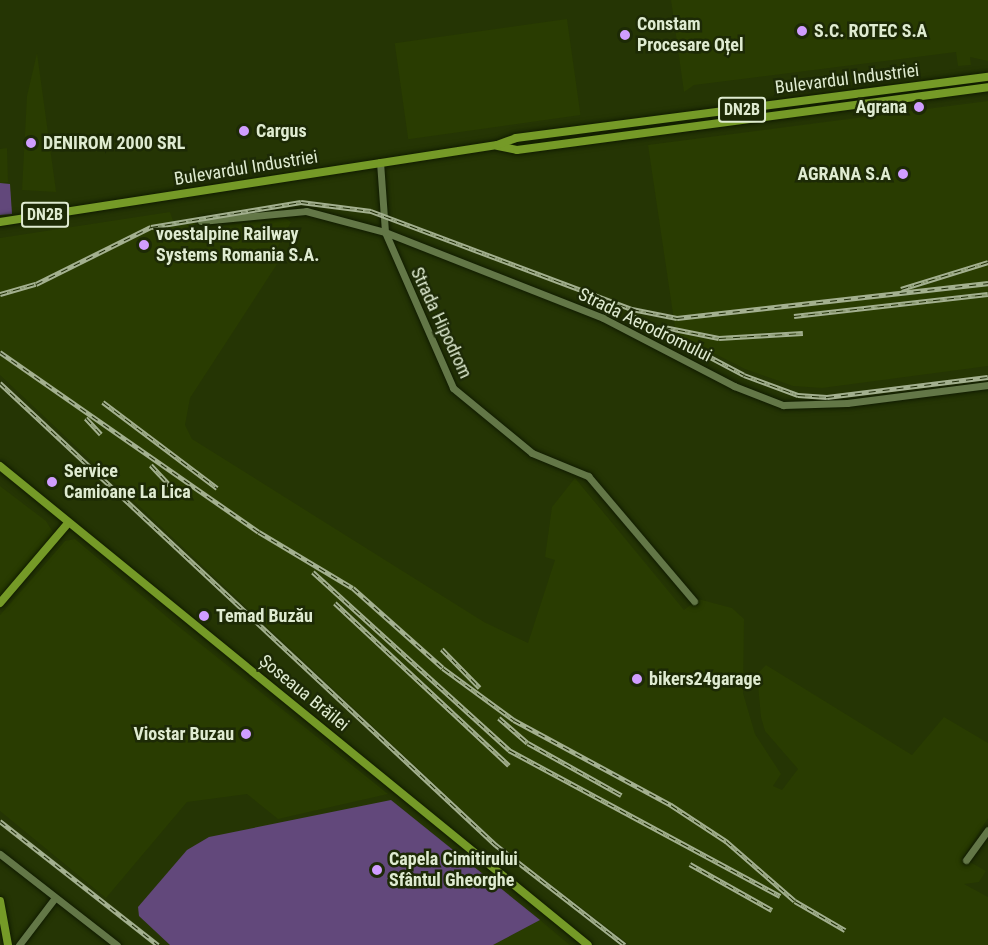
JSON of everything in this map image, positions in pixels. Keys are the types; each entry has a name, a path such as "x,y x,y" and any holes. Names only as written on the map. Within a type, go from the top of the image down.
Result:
{"main road":[{"name":"Bulevardul Industriei","path":"0,222 380,162 497,146 516,138 988,77"},
{"name":"Bulevardul Industriei","path":"497,146 517,150 988,87"},
{"name":"Șoseaua Brăilei","path":"0,466 588,945"},
{"path":"0,603 68,523"},
{"path":"0,901 8,945"}],"street":[{"name":"Strada Hipodrom","path":"380,162 385,232 444,374 465,402 532,453 588,476 694,601"},
{"name":"Strada Aerodromului","path":"201,221 297,212 385,232 603,318 734,386 783,405 847,403 988,385"},
{"path":"966,860 988,830"},
{"path":"0,854 54,899 77,911 117,945"},
{"path":"19,945 54,899"}],"shaded area":[{"path":"671,0 988,0 988,61 970,57 971,65 958,66 956,52 694,85 684,92"},
{"path":"567,19 580,115 408,139 395,43"},
{"path":"37,53 56,192 22,190 27,96"},
{"path":"988,101 988,366 822,388 793,386 745,369 676,334 648,145"},
{"path":"7,148 8,182 0,183 0,149"},
{"path":"0,183 10,184 12,214 0,215"},
{"path":"170,212 174,223 195,221 196,229 285,218 291,222 274,254 281,258 190,398 185,425 192,439 484,622 528,643 555,560 545,557 552,507 575,478 684,610 698,599 732,608 744,619 743,693 755,734 781,774 773,786 782,790 798,769 765,731 761,717 757,674 766,665 912,755 944,717 988,743 988,818 963,858 986,871 979,882 964,884 988,897 988,945 630,945 497,843 0,375 0,238"},
{"path":"0,486 46,521 56,537 0,608"},
{"path":"75,539 172,621 388,794 278,819 247,794 187,802 106,898 0,811 0,615 65,541"},
{"path":"391,800 540,920 493,945 170,945 139,916 138,907 187,850 209,837"},
{"path":"540,920 570,945 493,945"}],"railway":[{"path":"0,294 36,284 151,227 301,202 371,211 632,309 677,318 988,283"},
{"path":"901,289 988,262"},
{"path":"794,316 988,294"},
{"path":"629,314 744,375 798,395 827,397 988,377"},
{"path":"664,327 719,338 803,333"},
{"path":"0,352 259,532 353,588 443,668 514,720 671,805 726,841 795,901 845,930"},
{"path":"0,383 496,845 625,945"},
{"path":"103,402 217,488"},
{"path":"86,418 101,434"},
{"path":"151,465 180,496"},
{"path":"313,572 509,750 780,896"},
{"path":"335,603 509,765"},
{"path":"442,649 480,688"},
{"path":"499,718 528,743 621,795"},
{"path":"0,821 158,945"},
{"path":"690,864 772,910"}],"place":[{"name":"S.C. ROTEC S.A","path":"802,31"},
{"name":"Constam Procesare Oțel","path":"625,35"},
{"name":"Agrana","path":"919,107"},
{"name":"Cargus","path":"244,131"},
{"name":"DENIROM 2000 SRL","path":"31,143"},
{"name":"AGRANA S.A","path":"903,174"},
{"name":"voestalpine Railway Systems Romania S.A.","path":"144,245"},
{"name":"Service Camioane La Lica","path":"52,482"},
{"name":"Temad Buzău","path":"204,616"},
{"name":"bikers24garage","path":"637,679"},
{"name":"Viostar Buzau","path":"246,734"},
{"name":"Capela Cimitirului Sfântul Gheorghe","path":"377,870"}]}
